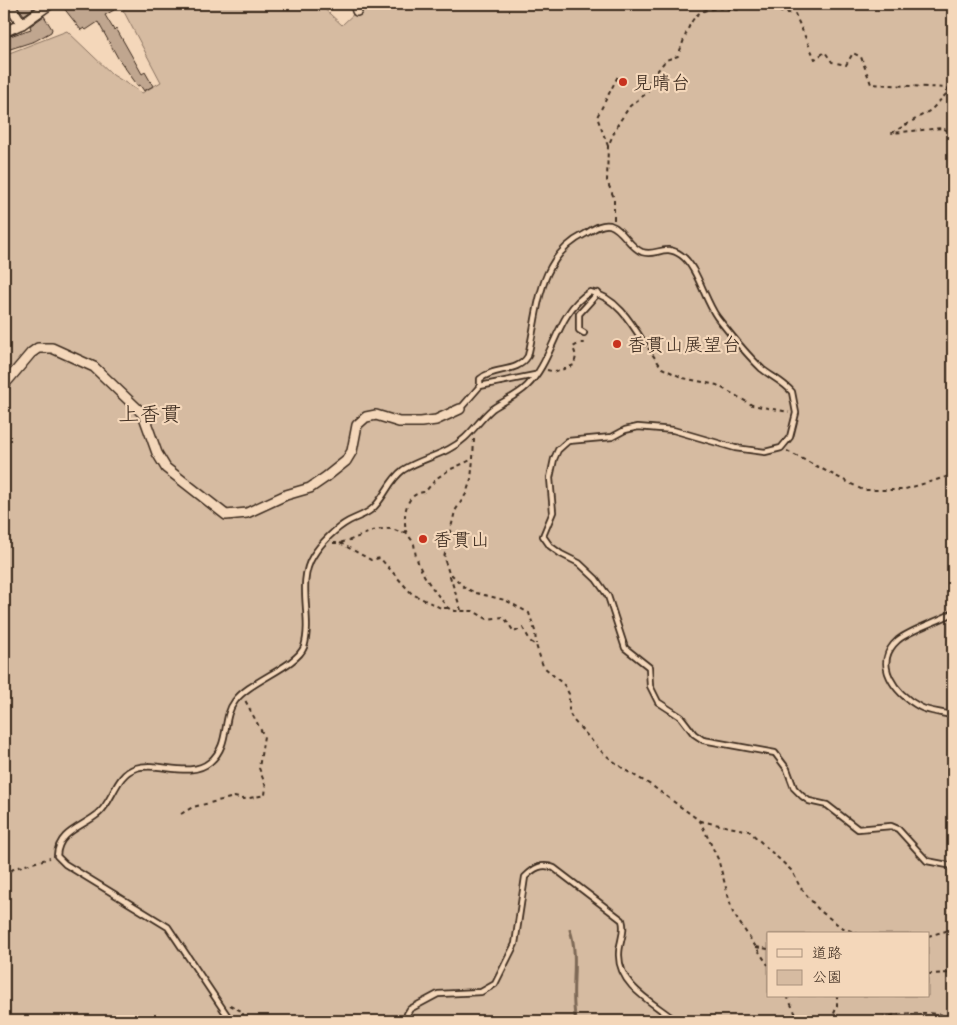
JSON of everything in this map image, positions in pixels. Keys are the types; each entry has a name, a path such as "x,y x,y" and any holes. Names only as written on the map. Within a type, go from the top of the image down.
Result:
{"street":[{"path":"9,4 22,24"},
{"path":"4,32 22,24 50,4"},
{"path":"4,385 31,353 38,348 52,348 94,367 143,414 157,453 166,468 226,515 247,513 286,495 310,488 326,477 346,461 352,451 357,425 366,417 376,415 399,422 421,422 436,420 460,409"}],"lane":[{"path":"480,386 480,380 484,376 518,366 528,356 543,284 560,250 600,226 608,225 614,227 641,252 653,252 663,249 672,250 684,258 717,316 753,359 792,392 796,413 793,430 787,443 781,448 751,452 673,430 638,426 612,437 568,441 558,450 554,459 549,489 553,502 552,512 543,536 550,546 560,554 579,563 596,579 608,596 625,648 649,667 653,695 658,702 681,717 694,734 703,740 775,752 787,769 794,788 809,801 827,805 858,829 891,826 898,829 928,860 953,866"},
{"path":"227,1021 227,1016 168,927 66,864 57,856 57,848 65,837 99,813 124,776 132,770 150,767 200,768 208,764 219,752 233,702 242,693 294,659 302,651 306,624 305,584 307,569 312,557 322,543 344,524 374,507 401,472 450,449 471,434 492,410 525,388 542,365 577,302 590,292 606,297 622,312 644,343"},
{"path":"584,333 579,330 579,314 598,293"},
{"path":"460,409 480,386 535,375"},
{"path":"953,612 897,642 888,655 886,668 892,684 917,705 953,716"},
{"path":"408,1021 407,1014 410,1008 438,994 481,992 495,984 515,944 525,877 532,870 542,865 554,868 622,920 625,927 619,961 627,982 676,1021"}],"path":[{"path":"614,227 614,198 607,181 608,146 618,124 630,106 648,92 648,84 666,60 678,56 686,29 694,16 715,7 740,10 748,4"},
{"path":"774,4 782,12 795,14 815,59 825,52 832,62 846,65 852,53 861,57 871,84 947,88 949,91 931,110 892,133 942,128 953,133"},
{"path":"608,146 597,118 618,76"},
{"path":"542,365 547,370 556,372 570,367 576,362 573,347 580,343 586,343"},
{"path":"644,343 662,368 684,378 718,385 752,405 796,413"},
{"path":"461,610 451,574 444,558 444,551 455,511 466,494 471,479 475,442 471,434"},
{"path":"781,448 863,490 902,490 953,475"},
{"path":"448,608 422,571 416,559 413,542 406,532 404,513 413,496 425,492 437,478 449,470 473,459"},
{"path":"322,543 340,543 373,531 388,528 401,533 406,532"},
{"path":"340,543 372,560 380,558 412,594 441,608 455,611 473,611 487,619 500,616 506,618 514,632 523,628 531,642 536,645"},
{"path":"451,574 465,588 476,594 505,600 529,613 543,666 565,686 569,694 569,712 573,720 603,753 700,821 749,831 792,871 800,887 818,910 840,928 852,932"},
{"path":"181,814 193,807 234,797 244,799 265,795 266,786 259,768 264,736 242,693"},
{"path":"700,821 718,859 733,913 767,964"},
{"path":"4,875 15,868 57,856"},
{"path":"930,935 953,929"},
{"path":"756,947 767,949"},
{"path":"930,974 953,973"},
{"path":"788,998 799,1021"},
{"path":"831,1021 837,1006 837,998"},
{"path":"216,999 243,1012 243,1021"},
{"path":"875,1021 890,1016 906,1014 939,1014 953,1017"}],"green space":[{"path":"135,4 319,4 342,25 359,9 358,4 953,4 953,1021 4,1021 4,55 67,31 113,75 142,93 161,82 123,10"}],"building":[{"path":"16,4 35,4 36,6 24,15"},
{"path":"68,4 100,4 103,8 111,4 114,10 105,15 114,30 116,28 142,74 145,72 153,86 144,91 140,85 138,86 118,58 98,22 86,30 84,28 81,30 63,7"},
{"path":"4,7 11,19 4,25"},
{"path":"44,16 52,29 51,32 35,41 4,51 4,38 31,29 30,26"}],"waterway":[{"path":"570,930 574,952 574,1010 576,1021"}],"place":[{"name":"見晴台","path":"623,82"},
{"name":"香貫山展望台","path":"617,344"},
{"name":"香貫山","path":"423,539"}],"district":[{"name":"上香貫","path":"150,414"}]}
